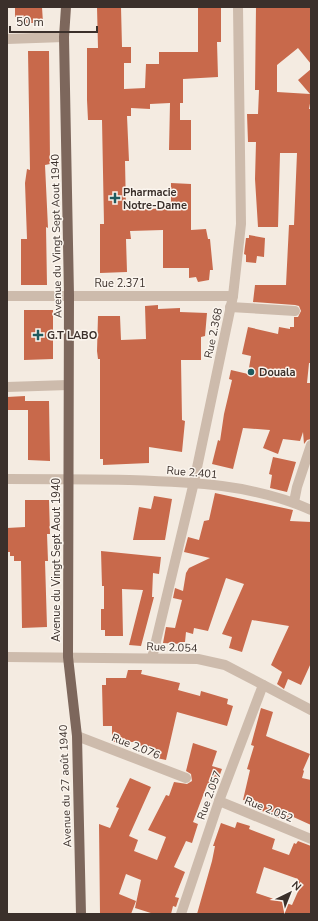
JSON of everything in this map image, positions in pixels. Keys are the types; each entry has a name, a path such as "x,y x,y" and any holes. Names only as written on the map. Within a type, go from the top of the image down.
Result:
{"main road":[{"name":"Avenue du Vingt Sept Aout 1940","path":"66,7 64,37 69,295 68,657"},
{"name":"Avenue du 27 août 1940","path":"68,657 77,736 81,914"}],"street":[{"name":"Rue 2.368","path":"152,658 194,482 233,296 241,224 238,7"},
{"path":"7,39 64,37"},
{"name":"Rue 2.371","path":"7,296 233,296"},
{"path":"230,307 296,311"},
{"path":"7,387 68,385"},
{"path":"294,502 297,487 311,446"},
{"name":"Rue 2.401","path":"7,479 194,482 252,492 294,502 311,510"},
{"name":"Rue 2.054","path":"7,657 205,660 226,665 311,710"},
{"name":"Rue 2.057","path":"181,914 219,801 263,685"},
{"name":"Rue 2.076","path":"77,736 186,778"},
{"name":"Rue 2.052","path":"219,801 311,838"}],"building":[{"path":"15,7 42,7 43,23 19,23 19,17 15,17"},
{"path":"97,7 121,7 122,47 131,47 131,63 124,63 124,89 145,88 146,64 159,64 159,52 198,52 198,7 221,7 221,42 217,42 218,77 183,79 183,103 180,103 180,120 191,120 191,150 169,150 170,103 150,104 150,109 131,108 131,116 127,116 129,161 125,161 126,210 171,208 171,183 191,184 191,230 206,229 208,239 210,239 213,270 210,270 209,280 198,282 196,277 189,278 189,268 163,268 163,230 130,231 131,239 126,239 127,272 100,273 100,224 104,224 102,120 88,120 87,100 87,48 98,48"},
{"path":"256,7 311,7 311,64 298,48 277,65 277,92 310,94 298,80 311,69 311,98 309,109 311,109 311,363 309,363 307,383 311,383 311,439 307,440 304,444 303,432 300,441 283,439 278,454 263,448 270,430 243,428 233,469 212,464 218,440 220,441 224,414 232,380 229,379 231,370 248,374 251,356 242,354 248,327 278,334 279,327 290,329 290,327 294,327 294,317 298,317 301,311 299,306 295,305 253,302 255,285 286,285 289,225 294,225 297,153 280,153 278,227 258,227 255,179 256,142 248,142 247,114 258,114 259,90 255,90"},
{"path":"28,51 49,51 50,164 45,165 48,228 46,227 47,285 21,285 21,239 27,239 25,183 27,169 30,170"},
{"path":"249,235 265,238 264,257 257,256 256,263 246,262 246,255 244,254 246,238 249,238"},
{"path":"158,305 158,309 180,308 180,312 207,313 205,336 201,337 201,360 181,360 182,420 185,421 182,452 149,447 149,463 103,465 103,459 100,459 100,359 98,359 97,351 98,316 120,316 121,340 146,339 145,306"},
{"name":"G.T LABO","path":"24,310 53,310 53,359 24,360"},
{"path":"25,396 25,401 49,401 50,461 28,460 28,410 7,410 7,397"},
{"path":"273,457 296,462 287,492 270,488 272,475 269,474"},
{"path":"215,493 293,510 290,521 311,522 311,663 301,685 288,679 284,689 277,684 282,672 271,665 289,626 252,620 242,652 229,648 232,637 222,634 244,584 226,578 208,631 194,628 193,634 186,632 185,642 180,642 180,644 163,643 166,627 175,628 182,600 173,598 175,588 183,591 186,573 189,568 210,558 184,552 188,537 199,540 204,521 209,520"},
{"path":"154,496 172,499 165,540 133,540 139,507 151,509"},
{"path":"25,500 49,500 50,534 47,534 48,561 45,561 47,627 22,628 21,561 14,561 14,556 10,556 10,552 7,552 7,528 25,527"},
{"path":"101,551 161,557 159,574 153,573 152,597 154,597 141,646 129,645 143,590 122,589 123,636 105,636 105,630 101,630 101,609 104,609 104,586 102,586"},
{"path":"128,670 142,670 141,674 180,683 178,690 200,696 201,691 228,699 227,704 233,706 227,726 177,712 166,760 152,757 154,749 138,745 139,742 112,742 112,726 103,726 102,685 106,685 106,678 126,678"},
{"path":"261,708 273,712 266,736 310,754 303,770 302,778 311,780 311,825 289,815 288,820 275,817 276,813 261,811 249,806 250,801 243,800 250,770 247,769 254,746 251,745"},
{"path":"193,743 217,751 212,766 222,769 215,788 207,785 193,822 198,824 192,843 186,841 174,867 185,872 175,897 179,898 176,907 173,906 171,914 154,914 135,908 141,880 126,874 119,894 136,901 131,914 100,914 99,824 110,828 119,808 116,807 130,778 151,787 129,836 138,840 134,851 157,860 166,837 148,830 166,795 169,796 174,782 187,784 192,781 191,774 186,771"},
{"path":"237,822 250,826 249,829 275,839 272,849 289,855 294,843 296,844 298,841 311,846 311,914 197,914 212,861 215,846 213,846 221,823 235,828","holes":["264,867 298,879 295,885 300,887 292,905 256,893"]}],"place":[{"name":"Pharmacie Notre-Dame","path":"115,198"},
{"name":"G.T LABO","path":"38,335"},
{"name":"Douala","path":"251,372"}]}
